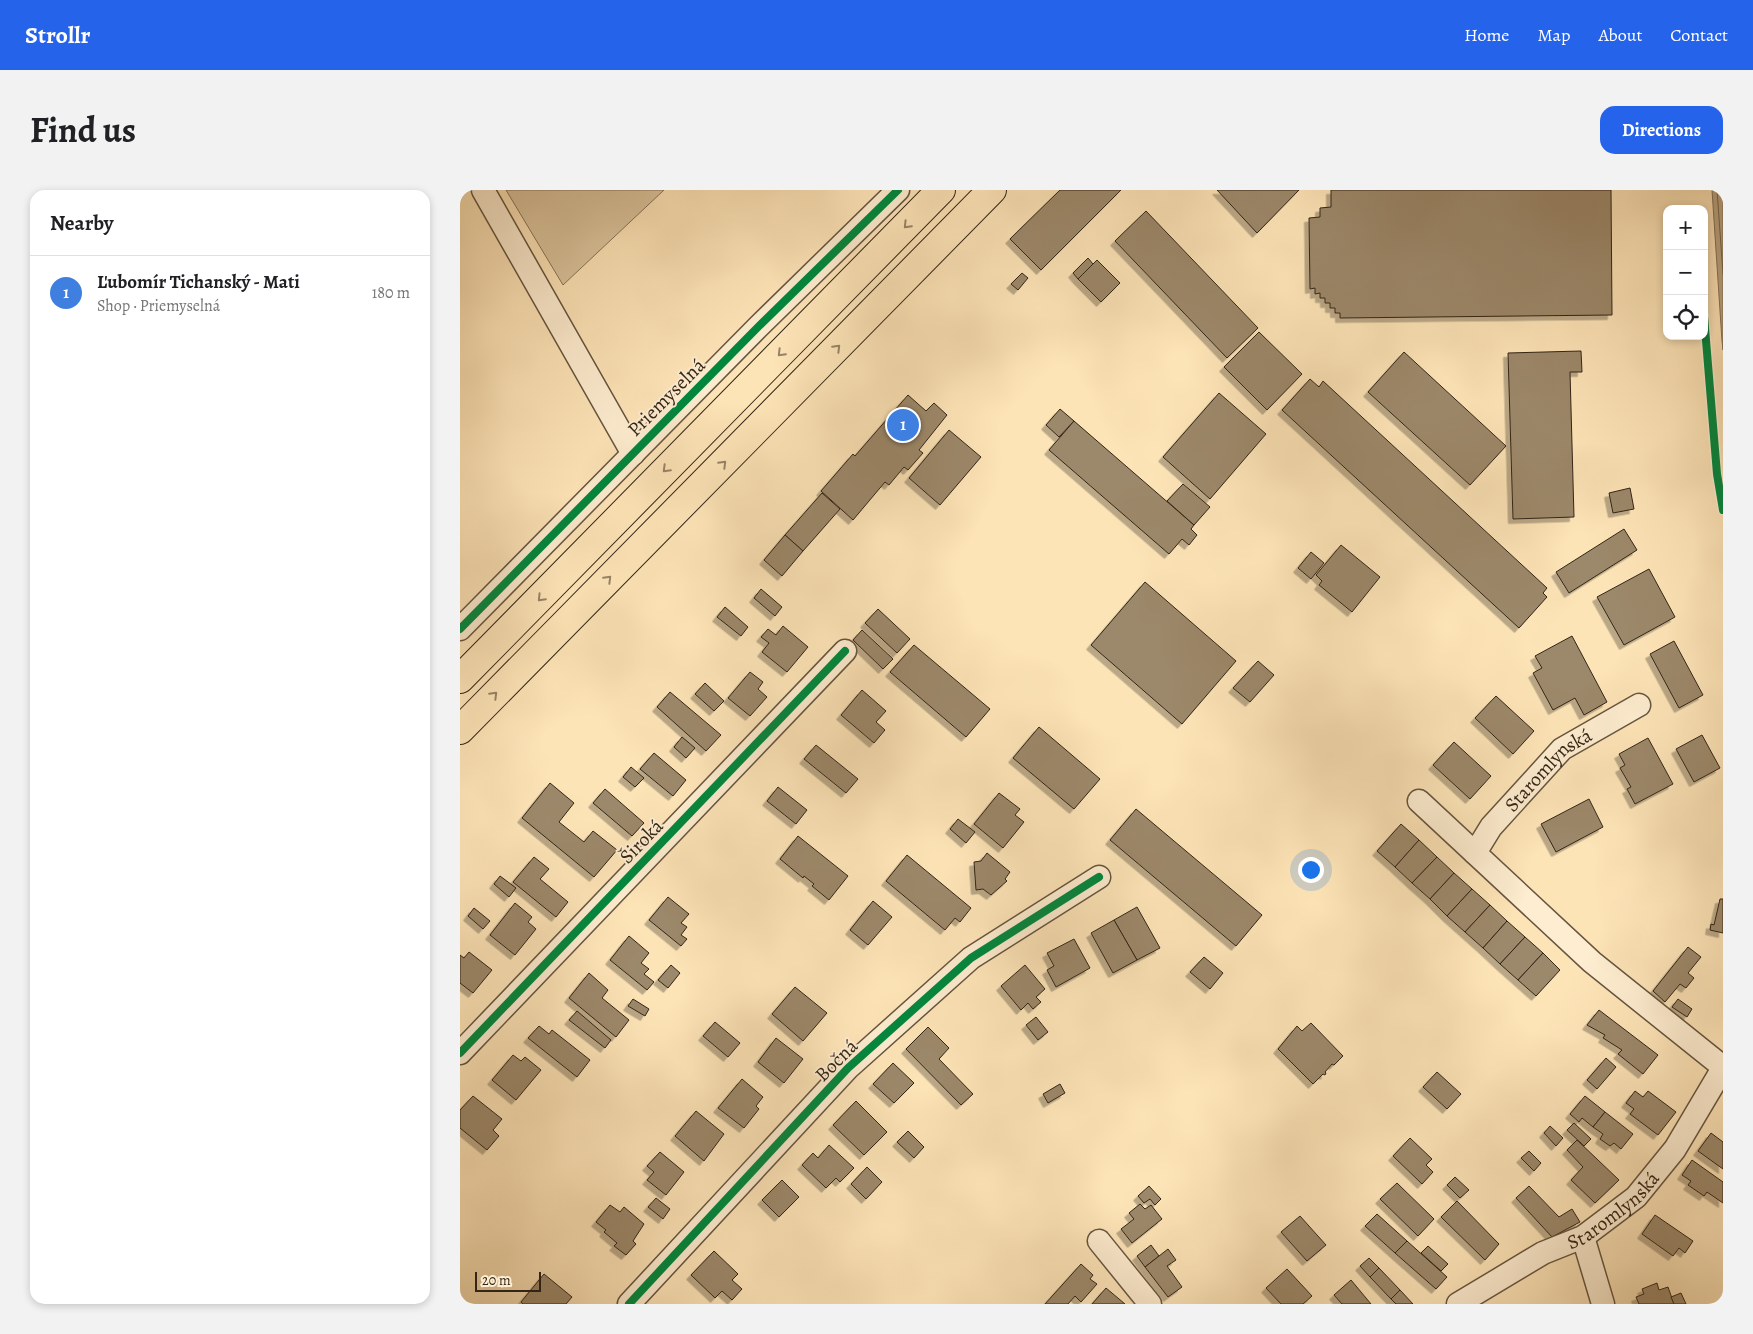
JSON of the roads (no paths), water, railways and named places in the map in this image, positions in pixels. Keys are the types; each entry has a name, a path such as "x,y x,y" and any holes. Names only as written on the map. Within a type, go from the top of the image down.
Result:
{"highway":[{"path":"460,679 941,190"},
{"path":"460,730 992,190"}],"street":[{"name":"Priemyselná","path":"483,190 633,454"},
{"name":"Priemyselná","path":"460,629 759,326 898,190"},
{"name":"Široká","path":"460,1053 846,651"},
{"name":"Staromlynská","path":"1475,853 1491,827 1562,749 1639,705"},
{"name":"Staromlynská","path":"1419,801 1592,962 1723,1067 1674,1149 1636,1197 1583,1237 1543,1253 1458,1304"},
{"name":"Bočná","path":"629,1304 855,1062 971,958 1099,877"},
{"path":"1583,1237 1604,1304"},
{"path":"1099,1241 1150,1304"}],"water":[{"path":"1712,190 1723,190 1723,350 1722,341"}],"place":[{"name":"Ľubomír Tichanský - Mati","path":"903,425"}]}
